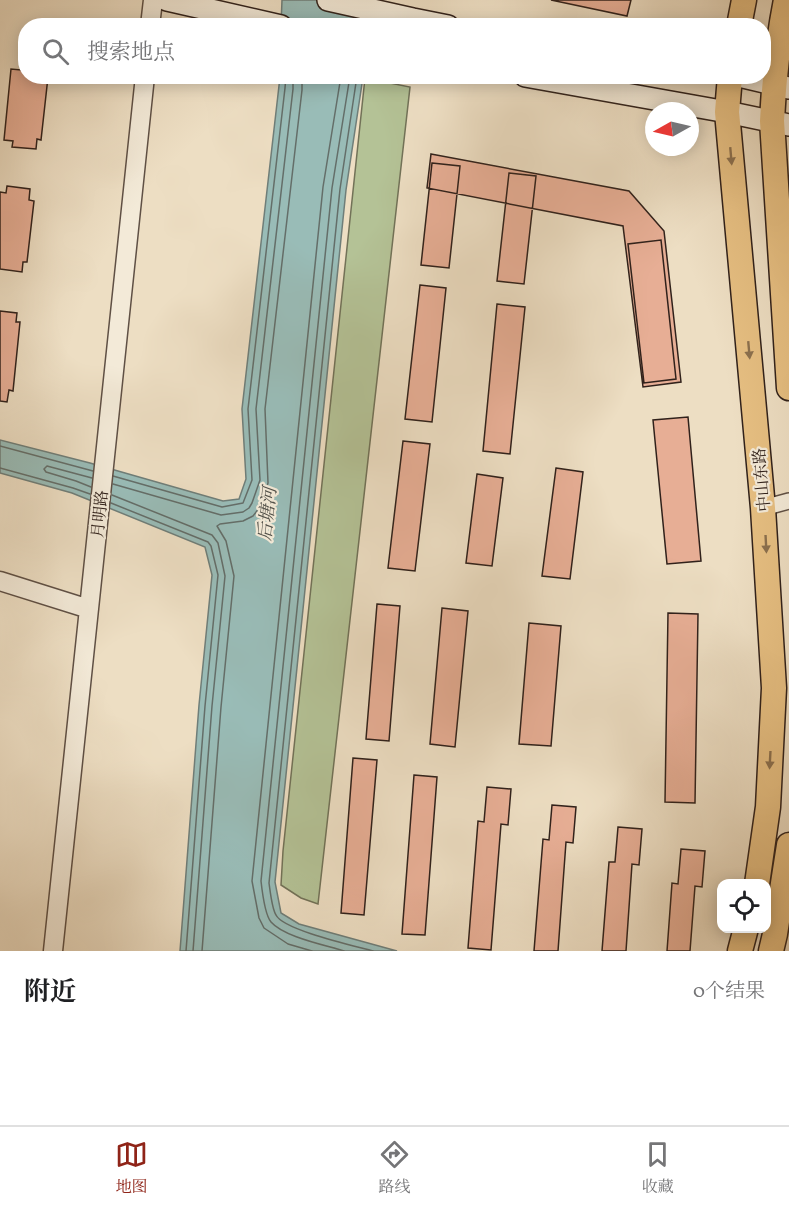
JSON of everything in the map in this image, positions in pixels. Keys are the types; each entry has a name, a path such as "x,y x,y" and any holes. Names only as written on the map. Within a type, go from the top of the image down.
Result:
{"main road":[{"path":"168,0 249,18"},
{"path":"328,0 404,18"},
{"path":"741,18 744,0"},
{"path":"786,0 782,19 780,123 789,388"},
{"path":"570,84 780,123"},
{"name":"中山东路","path":"729,84 727,112 763,508 774,688 768,807 758,879"},
{"path":"771,951 789,845"},
{"path":"740,951 745,933"}],"street":[{"path":"151,18 153,0"},
{"name":"月明路","path":"53,951 144,84"},
{"path":"763,508 789,501"},
{"path":"0,581 89,609"}],"green space":[{"path":"364,84 395,84 410,87 318,904 301,898 281,885"}],"water":[{"path":"282,0 375,0 372,18 281,18"},
{"name":"后塘河","path":"279,84 362,84 346,190 275,882 281,913 299,924 397,951 180,951 199,705 212,575 205,547 72,493 0,473 0,440 223,501 239,499 246,479 242,409"}],"building":[{"path":"551,0 631,0 627,16"},
{"path":"11,69 18,70 18,84 47,84 41,140 37,139 36,149 12,147 13,141 4,140"},
{"path":"431,154 629,191 664,231 681,382 643,387 623,226 427,188"},
{"path":"432,163 460,166 449,268 421,265"},
{"path":"509,173 536,176 524,284 497,281"},
{"path":"7,186 30,189 29,200 34,201 27,262 23,262 22,272 0,269 0,192 6,193"},
{"path":"661,240 676,379 644,383 628,244"},
{"path":"420,285 446,288 432,422 405,419"},
{"path":"497,304 525,307 510,454 483,451"},
{"path":"0,311 17,313 16,322 20,322 13,391 9,390 7,402 0,401"},
{"path":"688,417 701,561 667,564 653,420"},
{"path":"403,441 430,444 415,571 388,568"},
{"path":"556,468 583,472 570,579 542,576"},
{"path":"477,474 503,478 492,566 466,563"},
{"path":"377,604 400,606 389,741 366,739"},
{"path":"442,608 468,611 455,747 430,744"},
{"path":"668,613 698,614 695,803 665,802"},
{"path":"529,623 561,626 551,746 519,744"},
{"path":"353,758 377,760 364,915 341,913"},
{"path":"414,775 437,777 425,935 402,934"},
{"path":"487,787 511,789 508,825 501,824 491,950 468,948 478,821 484,822"},
{"path":"552,805 576,807 573,843 566,842 558,951 534,951 543,839 549,840"},
{"path":"618,827 642,829 639,865 632,864 626,951 602,951 609,862 615,862"},
{"path":"681,849 705,851 702,887 695,886 690,951 667,951 672,883 678,884"}]}
